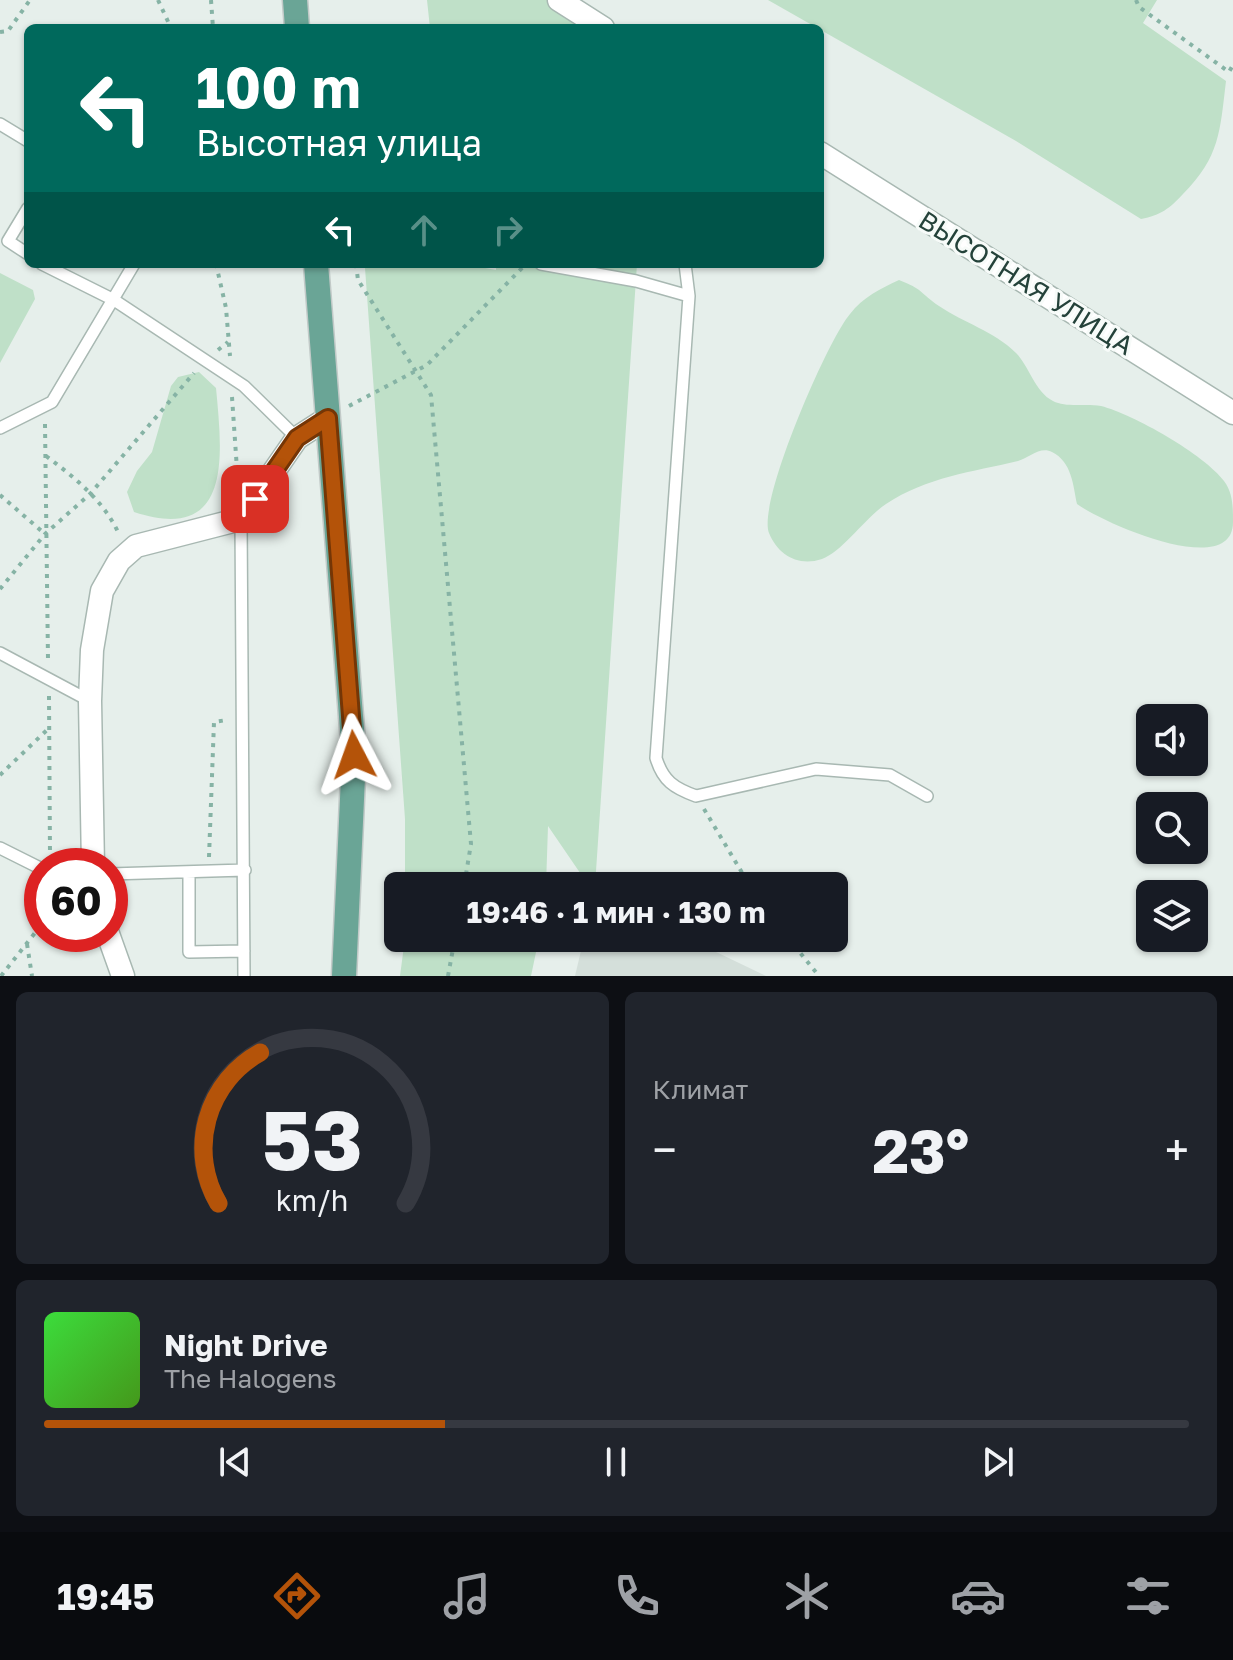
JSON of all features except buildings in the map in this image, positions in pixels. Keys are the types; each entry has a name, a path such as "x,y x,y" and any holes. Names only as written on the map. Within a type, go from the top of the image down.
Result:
{"main road":[{"path":"295,0 297,24"},
{"path":"316,268 354,755 344,976"}],"street":[{"path":"559,0 597,24"},
{"name":"ВЫСОТНАЯ УЛИЦА","path":"824,156 1233,413"},
{"path":"93,848 90,701 92,650 102,591 119,561 136,546 241,519 297,438 328,418"},
{"path":"114,952 123,976"}],"lane":[{"path":"0,124 24,139"},
{"path":"7,238 24,214"},
{"path":"0,226 7,238 24,251"},
{"path":"50,268 114,300 244,386 297,438"},
{"path":"0,428 52,402 132,268"},
{"path":"563,268 636,281 689,296"},
{"path":"686,268 689,296 656,758 661,776 678,790 696,796 816,769 890,775 927,796"},
{"path":"241,519 244,976"},
{"path":"0,653 90,701"},
{"path":"0,848 24,860"},
{"path":"128,874 245,870"},
{"path":"189,872 189,952 244,951"}],"path":[{"path":"0,32 8,31 30,0"},
{"path":"158,0 169,24"},
{"path":"211,0 213,24"},
{"path":"1136,0 1139,7 1229,72 1233,65"},
{"path":"356,268 358,280 431,395 471,844 466,872"},
{"path":"328,418 427,365 521,268"},
{"path":"0,589 45,534 90,494 205,360 228,342"},
{"path":"50,848 45,423 52,402"},
{"path":"46,456 111,516 128,553"},
{"path":"0,495 45,534"},
{"path":"208,871 214,722 229,719"},
{"path":"0,775 49,728"},
{"path":"696,796 742,872"},
{"path":"1,976 24,948"},
{"path":"28,952 32,976"},
{"path":"448,976 452,952"},
{"path":"799,952 819,976"}],"shaded area":[{"path":"581,952 716,952 766,976 575,976"}],"green space":[{"path":"427,0 558,0 598,24 430,24"},
{"path":"768,0 1157,0 1143,23 1226,81 1216,142 1204,168 1178,199 1159,213 1141,219 1016,141 824,32 824,24 810,24"},
{"path":"365,268 637,268 596,872 579,872 548,826 546,872 405,872 405,819"},
{"path":"0,273 33,290 35,299 0,363"},
{"path":"899,280 1007,345 1021,358 1041,392 1053,401 1115,410 1201,459 1229,490 1233,522 1227,539 1212,547 1190,547 1164,542 1112,523 1077,504 1064,462 1052,452 1043,450 1018,461 917,487 878,510 838,549 822,559 797,560 783,553 769,533 768,516 773,490 796,422 826,355 850,314 866,298"},
{"path":"199,372 216,388 220,439 215,487 205,504 190,516 166,519 134,512 127,492 137,471 152,452 171,386 178,377"},
{"path":"403,952 536,952 531,976 400,976"}],"route":[{"path":"255,499 297,438 328,418 354,755"}]}
